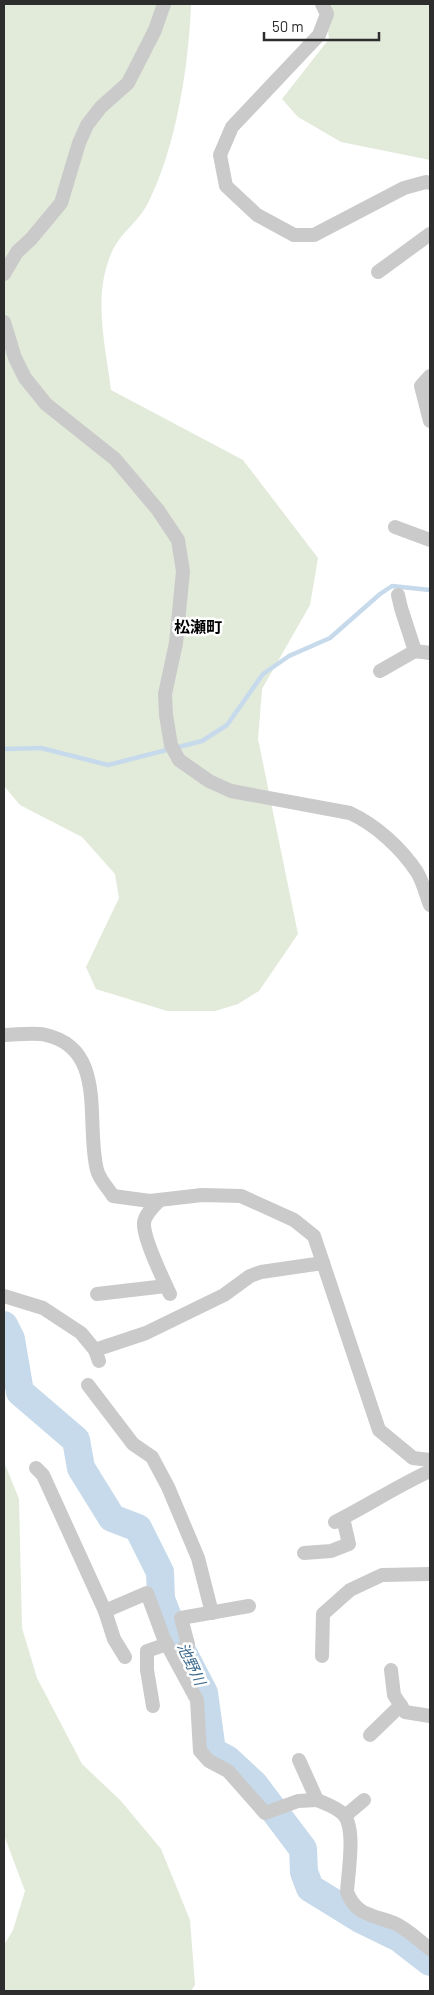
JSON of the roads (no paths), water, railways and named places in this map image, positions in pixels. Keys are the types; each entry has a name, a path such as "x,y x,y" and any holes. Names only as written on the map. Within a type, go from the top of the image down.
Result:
{"street":[{"path":"4,274 17,252 31,239 61,203 79,143 87,125 101,107 128,83 155,30 164,4"},
{"path":"322,4 327,14 319,35 232,127 220,155 226,186 257,215 294,235 314,235 404,188 426,182 430,183"},
{"path":"378,272 430,234"},
{"path":"4,322 15,358 25,378 46,404 115,459 158,510 178,540 183,571 176,642 165,694 166,715 172,745 179,760 209,781 231,791 350,813 368,821 390,841 417,873 430,905"},
{"path":"430,376 421,386 430,421"},
{"path":"396,527 430,540"},
{"path":"398,595 415,651"},
{"path":"380,671 415,651 430,653"},
{"path":"4,1035 44,1034 62,1040 79,1054 88,1071 94,1152 98,1172 113,1196 150,1201 202,1195 241,1196 294,1220 314,1236 378,1430 413,1458 430,1460"},
{"path":"97,1294 168,1290 153,1256 144,1224 148,1214 160,1200"},
{"path":"4,1296 42,1308 81,1333 97,1355 224,1295 250,1276 261,1272 323,1263"},
{"path":"88,1385 133,1444 152,1457 168,1487 198,1558 212,1612"},
{"path":"36,1468 43,1475 105,1611 114,1639 125,1657"},
{"path":"304,1553 331,1551 349,1544 339,1520 373,1503 403,1483 430,1471"},
{"path":"322,1656 323,1614 350,1590 382,1575 430,1574"},
{"path":"105,1611 147,1593 167,1644 196,1700 200,1752 209,1760 228,1771 265,1813 298,1801 317,1800 336,1808 345,1816 350,1828 347,1892 350,1900 367,1916 395,1923 430,1949"},
{"path":"174,1657 188,1644 181,1618 249,1606"},
{"path":"153,1706 147,1670 147,1651 167,1644"},
{"path":"392,1670 394,1695 405,1712 430,1716"},
{"path":"370,1735 401,1705"},
{"path":"299,1760 317,1800"},
{"path":"345,1816 364,1800"}],"waterway":[{"path":"4,749 41,748 108,765 202,741 227,725 263,674 289,656 330,638 380,594 392,586 430,590"},
{"name":"池野川","path":"4,1325 11,1339 20,1392 76,1440 81,1468 112,1518 138,1528 160,1572 161,1599 179,1645 204,1693 212,1751 227,1759 254,1784 303,1849 304,1872 310,1888 362,1920 399,1938 430,1962"}],"district":[{"name":"松瀬町","path":"198,627"}]}
